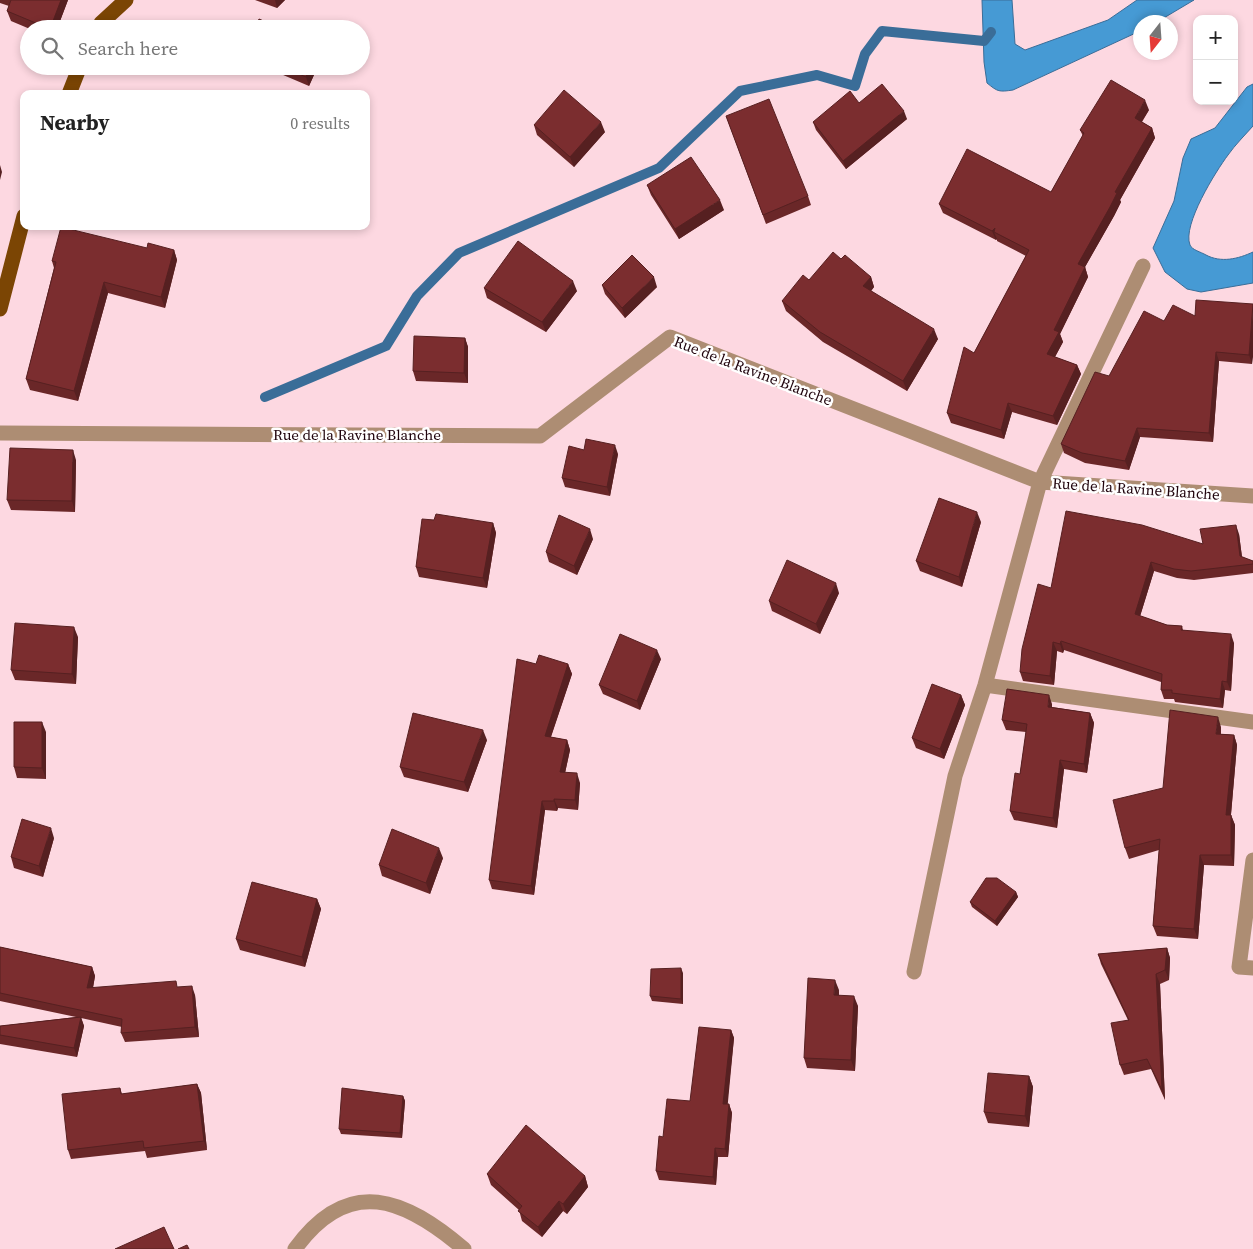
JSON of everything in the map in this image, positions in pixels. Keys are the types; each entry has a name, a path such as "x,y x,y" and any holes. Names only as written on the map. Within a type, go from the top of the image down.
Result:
{"main road":[{"path":"104,20 126,0"},
{"path":"71,90 76,75"},
{"path":"0,309 20,230"}],"street":[{"path":"914,972 956,776 985,684 1040,482 1143,266"},
{"name":"Rue de la Ravine Blanche","path":"0,433 540,436 670,337 1040,482 1253,496"},
{"path":"985,684 1253,722"},
{"path":"1253,860 1239,967 1253,968"},
{"path":"295,1249 304,1237 323,1219 346,1206 363,1202 384,1202 401,1207 439,1228 464,1249"}],"water":[{"path":"982,0 1012,0 1015,44 1025,50 1108,20 1137,0 1194,0 1169,15 1133,15 1133,34 1013,90 996,90 987,83 984,62"},
{"path":"1253,84 1253,126 1231,151 1209,185 1195,212 1189,236 1190,245 1193,248 1218,259 1241,257 1253,252 1253,283 1201,292 1187,289 1165,272 1153,248 1174,201 1183,158 1191,139 1215,128 1233,105 1238,105 1238,99 1247,87"}],"building":[{"path":"11,0 61,0 53,20 28,20 7,11"},
{"path":"1111,80 1145,100 1135,118 1152,128 1115,192 1117,193 1110,207 1078,264 1085,267 1054,330 1059,332 1047,354 1077,365 1053,416 1008,403 1001,430 947,413 964,347 974,353 1029,250 994,232 995,228 992,231 939,204 967,149 1051,192 1084,133 1080,130"},
{"path":"882,84 904,111 843,161 813,122 850,91 859,103"},
{"path":"564,90 601,122 570,157 534,125"},
{"path":"769,99 808,196 763,215 726,116"},
{"path":"691,157 720,200 675,229 647,185"},
{"path":"60,230 73,230 147,248 148,243 174,250 161,297 104,282 74,391 26,379 56,262 52,261"},
{"path":"518,241 573,281 542,322 484,288"},
{"path":"833,252 841,259 845,255 871,277 863,286 934,329 903,381 820,332 782,301 803,275 809,280"},
{"path":"632,255 654,277 622,308 602,285"},
{"path":"1196,300 1253,304 1249,355 1216,352 1209,433 1137,428 1125,461 1082,453 1061,444 1095,372 1109,376 1144,311 1164,321 1173,305 1195,316"},
{"path":"414,336 465,338 464,373 413,371"},
{"path":"586,439 615,445 607,487 562,478 569,446 584,450"},
{"path":"10,448 73,450 72,501 7,500"},
{"path":"939,498 977,512 959,577 916,561"},
{"path":"1066,511 1142,525 1203,544 1200,529 1236,525 1240,556 1253,561 1253,564 1191,571 1174,569 1151,562 1135,614 1167,625 1182,626 1181,630 1231,634 1227,682 1222,681 1220,699 1172,693 1172,690 1161,690 1162,674 1061,641 1060,644 1053,642 1050,676 1020,672 1022,649 1038,584 1051,588"},
{"path":"436,514 493,523 483,578 416,567 422,519 434,520"},
{"path":"559,515 590,529 574,566 546,552"},
{"path":"787,560 836,583 816,624 769,601"},
{"path":"15,623 74,627 72,674 11,670"},
{"path":"620,634 657,650 637,701 599,685"},
{"path":"539,655 568,664 545,736 567,740 560,772 577,773 575,800 554,799 554,801 542,801 531,886 489,880 517,659 536,664"},
{"path":"932,684 961,695 940,749 912,738"},
{"path":"1007,689 1049,695 1048,707 1090,713 1084,764 1060,760 1053,818 1010,811 1015,773 1020,774 1027,724 1002,720"},
{"path":"1170,710 1218,717 1216,734 1234,735 1226,815 1231,815 1231,855 1200,855 1194,929 1153,926 1160,839 1125,848 1113,800 1163,788"},
{"path":"413,713 483,730 464,782 400,767"},
{"path":"14,722 42,722 42,768 14,767"},
{"path":"22,819 51,828 39,866 11,857"},
{"path":"392,829 439,848 426,883 379,865"},
{"path":"986,878 997,878 1016,892 995,921 970,902"},
{"path":"252,882 317,899 302,957 236,939"},
{"path":"0,947 92,967 87,988 176,981 177,987 192,986 195,1027 121,1033 122,1019 0,993"},
{"path":"1167,948 1165,970 1156,974 1162,1090 1147,1059 1120,1065 1111,1023 1129,1020 1098,954"},
{"path":"681,968 681,999 650,996 651,969"},
{"path":"808,978 835,980 834,995 854,996 851,1060 804,1058"},
{"path":"81,1017 74,1048 0,1035 0,1026"},
{"path":"699,1027 731,1030 723,1104 729,1104 725,1149 715,1148 713,1177 656,1171 659,1136 663,1137 667,1099 690,1101"},
{"path":"988,1073 1029,1076 1025,1116 984,1112"},
{"path":"197,1084 204,1141 144,1148 143,1141 68,1150 62,1094 120,1088 121,1094"},
{"path":"342,1088 403,1096 400,1133 339,1129"},
{"path":"526,1125 585,1176 563,1204 559,1201 538,1227 518,1211 522,1206 487,1174"},
{"path":"164,1227 174,1249 115,1249"},
{"path":"187,1245 189,1249 178,1249"}],"waterway":[{"path":"265,397 386,346 417,296 459,253 659,168 740,91 817,75 855,86 865,54 882,31 984,41 991,32"}]}
